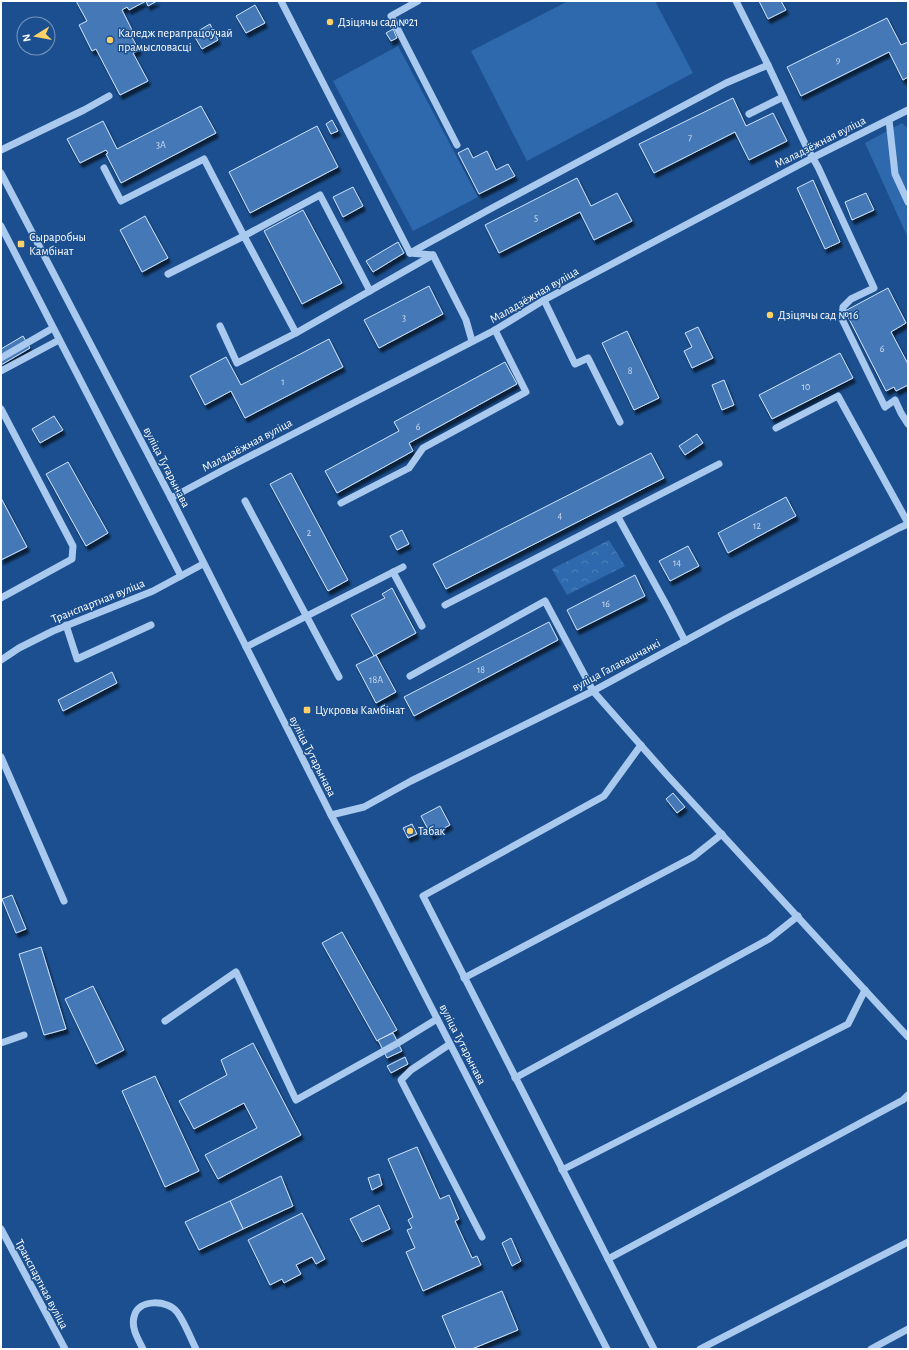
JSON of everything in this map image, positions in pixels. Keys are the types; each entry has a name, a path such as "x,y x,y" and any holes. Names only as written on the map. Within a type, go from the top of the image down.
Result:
{"street":[{"path":"281,1 410,253"},
{"path":"418,1 392,16 457,144"},
{"path":"736,1 812,158 818,167 874,288 851,299 843,307 842,319 885,407 895,400 900,413 907,420"},
{"path":"410,253 719,86 768,65"},
{"path":"1,150 84,110 109,96"},
{"path":"749,114 783,97"},
{"name":"Маладзёжная вуліца","path":"170,498 225,468 495,330 544,300 812,158 908,110"},
{"path":"889,120 895,174 908,202"},
{"path":"104,168 121,202 204,159 296,333"},
{"name":"вуліца Тутарынава","path":"1,173 170,498 330,815 607,1349"},
{"path":"168,274 244,236 320,195 370,291"},
{"path":"1,226 181,576"},
{"path":"410,253 433,255"},
{"path":"220,326 237,363 296,333 433,255"},
{"path":"433,255 466,320 472,341"},
{"path":"544,300 575,364 588,358 620,422"},
{"path":"1,358 53,328"},
{"path":"341,503 409,468 423,448 526,392 495,330"},
{"path":"1,371 59,340"},
{"path":"776,428 838,396 908,524"},
{"path":"1,409 73,546 72,559 1,598"},
{"path":"445,605 719,464"},
{"path":"245,501 339,677"},
{"path":"618,517 654,581 685,641"},
{"name":"вуліца Галавашчанкі","path":"330,815 364,808 412,781 593,691 908,524"},
{"name":"Транспартная вуліца","path":"1,660 20,648 66,625 153,591 203,564"},
{"path":"246,647 403,567"},
{"path":"393,572 422,626"},
{"path":"410,676 545,602 593,691 908,1037"},
{"path":"66,625 77,659 151,625"},
{"path":"641,745 604,796 423,896 654,1349"},
{"path":"1,757 64,901"},
{"path":"464,978 693,857 722,834"},
{"path":"515,1078 769,939 798,916"},
{"path":"165,1021 236,972 296,1100 398,1043 437,1019"},
{"path":"562,1170 848,1024 865,990"},
{"path":"1,1043 24,1036"},
{"path":"450,1044 411,1070 401,1080 482,1237"},
{"path":"608,1259 903,1100 908,1095"},
{"name":"Транспартная вуліца","path":"1,1229 64,1349"},
{"path":"700,1349 908,1242"},
{"path":"143,1349 134,1330 134,1316 140,1306 151,1303 164,1303 177,1312 196,1349"},
{"path":"871,1349 908,1329"}],"green space":[{"path":"568,1 655,1 693,73 527,161 471,51"},
{"path":"398,46 478,197 413,231 333,81"},
{"path":"902,123 908,128 908,238 865,143"},
{"path":"609,540 625,566 567,595 552,569"}],"building":[{"name":"Каледж перапрацоўчай прамысловасці","path":"76,1 146,1 129,10 127,7 122,10 132,30 129,32 139,50 133,53 148,81 120,95 96,49 92,51 79,25 87,21"},
{"path":"146,1 157,1 148,6"},
{"path":"759,1 781,1 786,10 768,19"},
{"path":"255,5 265,23 246,33 236,16"},
{"path":"887,18 901,45 908,42 908,77 903,80 889,52 801,96 787,67"},
{"path":"210,24 218,40 202,49 193,34"},
{"path":"393,29 397,38 391,41 386,33"},
{"path":"733,98 746,126 773,113 787,141 749,160 735,132 654,173 639,144"},
{"path":"201,106 216,133 121,183 106,154 108,153 106,150 80,163 67,139 103,121 117,149"},
{"path":"332,120 338,131 331,134 326,124"},
{"path":"317,126 338,167 250,213 229,172"},
{"path":"468,148 473,158 487,151 496,170 508,164 515,176 479,194 458,153"},
{"path":"577,178 591,206 617,193 632,221 594,240 580,212 499,253 485,225"},
{"path":"813,180 840,242 825,249 797,188"},
{"path":"353,187 363,206 343,217 333,197"},
{"path":"866,193 874,210 852,220 845,202"},
{"path":"303,210 342,283 302,304 264,231"},
{"path":"145,216 168,258 142,272 120,230"},
{"path":"398,242 404,253 373,272 366,261"},
{"path":"429,286 443,314 379,348 364,320"},
{"path":"888,288 906,323 891,332 908,364 908,385 896,391 894,387 886,391 845,311"},
{"path":"698,327 713,358 692,368 684,351 692,347 685,333"},
{"path":"627,331 659,398 634,410 602,343"},
{"path":"23,336 30,348 1,365 1,349"},
{"path":"329,339 343,367 245,418 231,391 205,405 190,376 226,357 241,385"},
{"path":"840,353 853,378 772,419 759,395"},
{"path":"505,362 517,384 409,443 413,451 337,493 325,471 399,431 394,422"},
{"path":"724,380 734,405 722,410 712,385"},
{"path":"54,416 63,430 40,443 32,429"},
{"path":"697,434 703,443 685,455 679,446"},
{"path":"651,453 664,478 446,589 433,564"},
{"path":"68,462 108,533 86,546 46,474"},
{"path":"291,473 348,580 328,591 270,484"},
{"path":"786,497 796,516 728,553 718,533"},
{"path":"1,498 27,547 1,560"},
{"path":"402,530 409,544 397,550 390,536"},
{"path":"688,546 699,566 670,581 659,561"},
{"path":"635,575 645,596 577,630 567,610"},
{"path":"392,588 416,633 374,656 351,615 385,598 382,594"},
{"path":"549,622 558,640 414,716 404,697"},
{"path":"376,655 396,692 376,703 356,665"},
{"path":"112,672 117,683 63,711 58,700"},
{"path":"673,793 685,807 677,813 666,799"},
{"path":"440,806 450,825 431,835 421,816"},
{"name":"Табак","path":"412,824 417,834 408,838 403,828"},
{"path":"12,895 26,929 16,933 2,899"},
{"path":"342,932 397,1030 377,1041 322,943"},
{"path":"41,947 66,1029 44,1035 19,954"},
{"path":"93,986 124,1050 96,1064 65,999"},
{"path":"393,1033 402,1051 387,1058 378,1040"},
{"path":"253,1043 301,1135 218,1179 205,1155 257,1128 244,1103 194,1129 179,1101 227,1075 221,1060"},
{"path":"405,1057 408,1064 391,1073 387,1066"},
{"path":"155,1076 199,1171 165,1187 122,1091"},
{"path":"417,1147 440,1199 449,1195 459,1219 455,1221 472,1258 477,1256 481,1265 423,1291 406,1252 415,1248 407,1230 412,1228 408,1220 413,1217 388,1159"},
{"path":"379,1174 382,1185 372,1190 368,1178"},
{"path":"281,1176 293,1206 243,1229 230,1201"},
{"path":"230,1201 243,1229 199,1250 185,1222"},
{"path":"379,1205 390,1229 362,1242 350,1219"},
{"path":"302,1213 325,1259 316,1264 312,1257 296,1265 301,1274 284,1283 282,1279 270,1285 248,1240"},
{"path":"511,1238 521,1261 512,1266 502,1243"},
{"path":"502,1291 518,1330 472,1349 456,1349 442,1316"}],"place":[{"name":"Дзіцячы сад №21","path":"330,22"},
{"name":"Каледж перапрацоўчай прамысловасці","path":"110,40"},
{"name":"Сыраробны Камбінат","path":"21,244"},
{"name":"Дзіцячы сад №16","path":"770,315"},
{"name":"Цукровы Камбінат","path":"307,710"},
{"name":"Табак","path":"410,831"}]}
